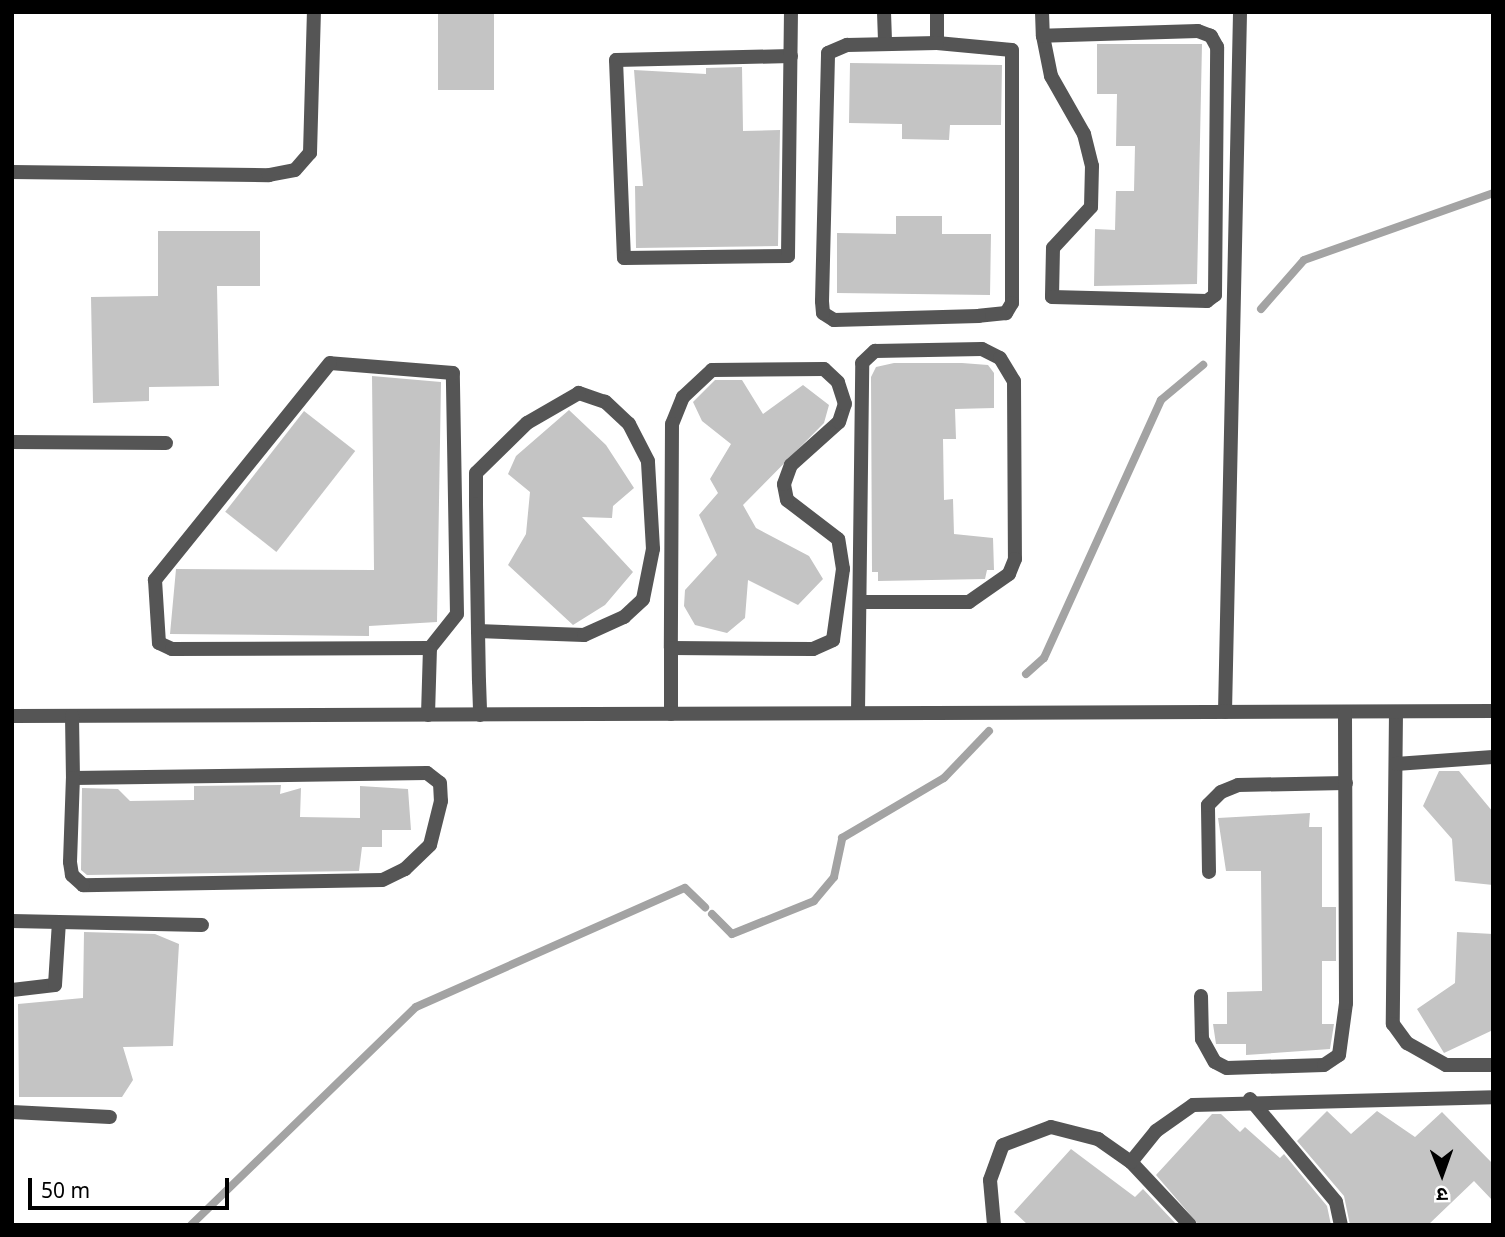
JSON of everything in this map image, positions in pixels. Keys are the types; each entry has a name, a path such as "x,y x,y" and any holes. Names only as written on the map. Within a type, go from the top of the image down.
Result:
{"street":[{"path":"12,172 270,175 295,170 310,153 314,12"},
{"path":"791,12 791,57 788,257 624,258 616,60 791,57"},
{"path":"884,12 885,44"},
{"path":"937,12 937,43"},
{"path":"1042,12 1042,36 1052,76 1084,134 1093,166 1091,207 1053,248 1052,297 1207,301 1215,295 1217,47 1211,36 1198,31 1042,36"},
{"path":"1225,712 1240,12"},
{"path":"937,43 1012,50 1012,303 1006,313 979,316 834,320 823,313 822,301 824,65 828,53 840,47 937,43"},
{"path":"858,713 862,363 875,351 982,349 1000,358 1014,381 1015,559 1009,574 969,601 860,602"},
{"path":"428,715 430,648 457,614 453,373 330,363 155,580 159,643 172,649 430,648"},
{"path":"671,648 813,649 833,640 843,569 838,539 787,500 784,484 791,465 839,422 845,404 838,382 824,369 712,370 683,397 672,424 671,648 671,714"},
{"path":"478,631 584,635 624,617 643,599 653,549 648,461 629,424 605,402 579,393 527,423 476,473 478,631 480,715"},
{"path":"12,442 166,443"},
{"path":"12,716 1493,711"},
{"path":"1201,996 1202,1039 1215,1062 1227,1068 1324,1065 1339,1055 1346,1003 1345,712"},
{"path":"1396,712 1393,1024 1407,1043 1446,1065 1493,1065"},
{"path":"72,716 71,862 72,876 83,885 382,880 405,869 430,845 441,801 440,783 427,773 73,778"},
{"path":"1396,764 1493,757"},
{"path":"1209,872 1208,805 1221,792 1238,785 1346,783"},
{"path":"12,922 202,925"},
{"path":"12,990 55,985 59,922"},
{"path":"1131,1161 1156,1131 1194,1105 1250,1099 1493,1097"},
{"path":"1250,1099 1336,1202 1341,1225"},
{"path":"12,1112 110,1116"},
{"path":"994,1225 990,1180 1003,1145 1051,1127 1098,1139 1131,1161 1190,1225"}],"building":[{"path":"438,12 494,12 494,90 438,90"},
{"path":"1097,44 1202,44 1197,284 1094,286 1095,229 1115,230 1116,191 1134,191 1135,146 1116,146 1117,94 1097,94"},
{"path":"850,63 1002,65 1001,125 950,125 949,140 902,139 902,124 849,123"},
{"path":"742,67 743,131 780,130 778,246 636,248 635,186 643,186 634,70 706,74 706,68"},
{"path":"896,216 942,216 942,234 991,234 990,295 837,293 837,233 896,234"},
{"path":"158,231 260,231 260,286 217,286 219,386 149,387 149,401 93,403 91,297 158,296"},
{"path":"894,363 988,365 994,373 994,408 955,409 956,439 943,439 944,500 953,499 954,534 993,538 994,570 987,570 985,579 878,581 878,572 872,572 871,377 876,367"},
{"path":"372,376 441,382 437,622 369,626 369,636 170,634 176,569 374,570"},
{"path":"715,380 742,380 763,414 803,385 829,405 824,423 743,505 756,528 809,556 823,579 798,605 748,580 745,618 727,633 695,625 684,606 685,590 717,555 699,515 718,493 710,479 731,444 702,421 693,402"},
{"path":"569,410 606,445 634,488 613,506 612,518 582,517 633,572 605,605 573,625 508,565 526,534 530,492 508,474 516,456"},
{"path":"304,411 355,451 276,552 225,512"},
{"path":"1439,771 1459,771 1493,812 1493,885 1455,881 1452,839 1423,806"},
{"path":"281,785 280,794 301,788 300,817 360,818 360,786 408,789 411,830 382,830 382,847 362,847 359,871 87,875 81,870 82,788 118,789 130,801 194,800 194,786"},
{"path":"1310,813 1309,827 1322,827 1322,907 1336,907 1336,961 1322,961 1322,1024 1334,1024 1330,1049 1246,1055 1246,1044 1216,1044 1213,1024 1227,1024 1227,992 1262,991 1261,871 1226,871 1218,818"},
{"path":"84,932 155,934 179,944 173,1046 123,1047 133,1080 122,1097 19,1097 18,1004 83,998"},
{"path":"1457,932 1493,934 1493,1030 1444,1053 1417,1009 1455,983"},
{"path":"1327,1111 1351,1134 1377,1111 1415,1137 1442,1112 1493,1164 1493,1201 1474,1181 1428,1225 1350,1225 1344,1196 1297,1141"},
{"path":"1212,1114 1221,1114 1240,1132 1245,1127 1280,1158 1284,1154 1327,1206 1331,1225 1199,1225 1156,1175"},
{"path":"1071,1149 1135,1197 1143,1189 1177,1225 1028,1225 1014,1212"}],"waterway":[{"path":"1261,309 1304,260 1493,193"},
{"path":"1026,674 1044,658 1161,400 1203,365"},
{"path":"712,914 732,934 814,901 834,877 842,838 944,778 989,731"},
{"path":"191,1225 416,1007 685,888 705,907"}]}
